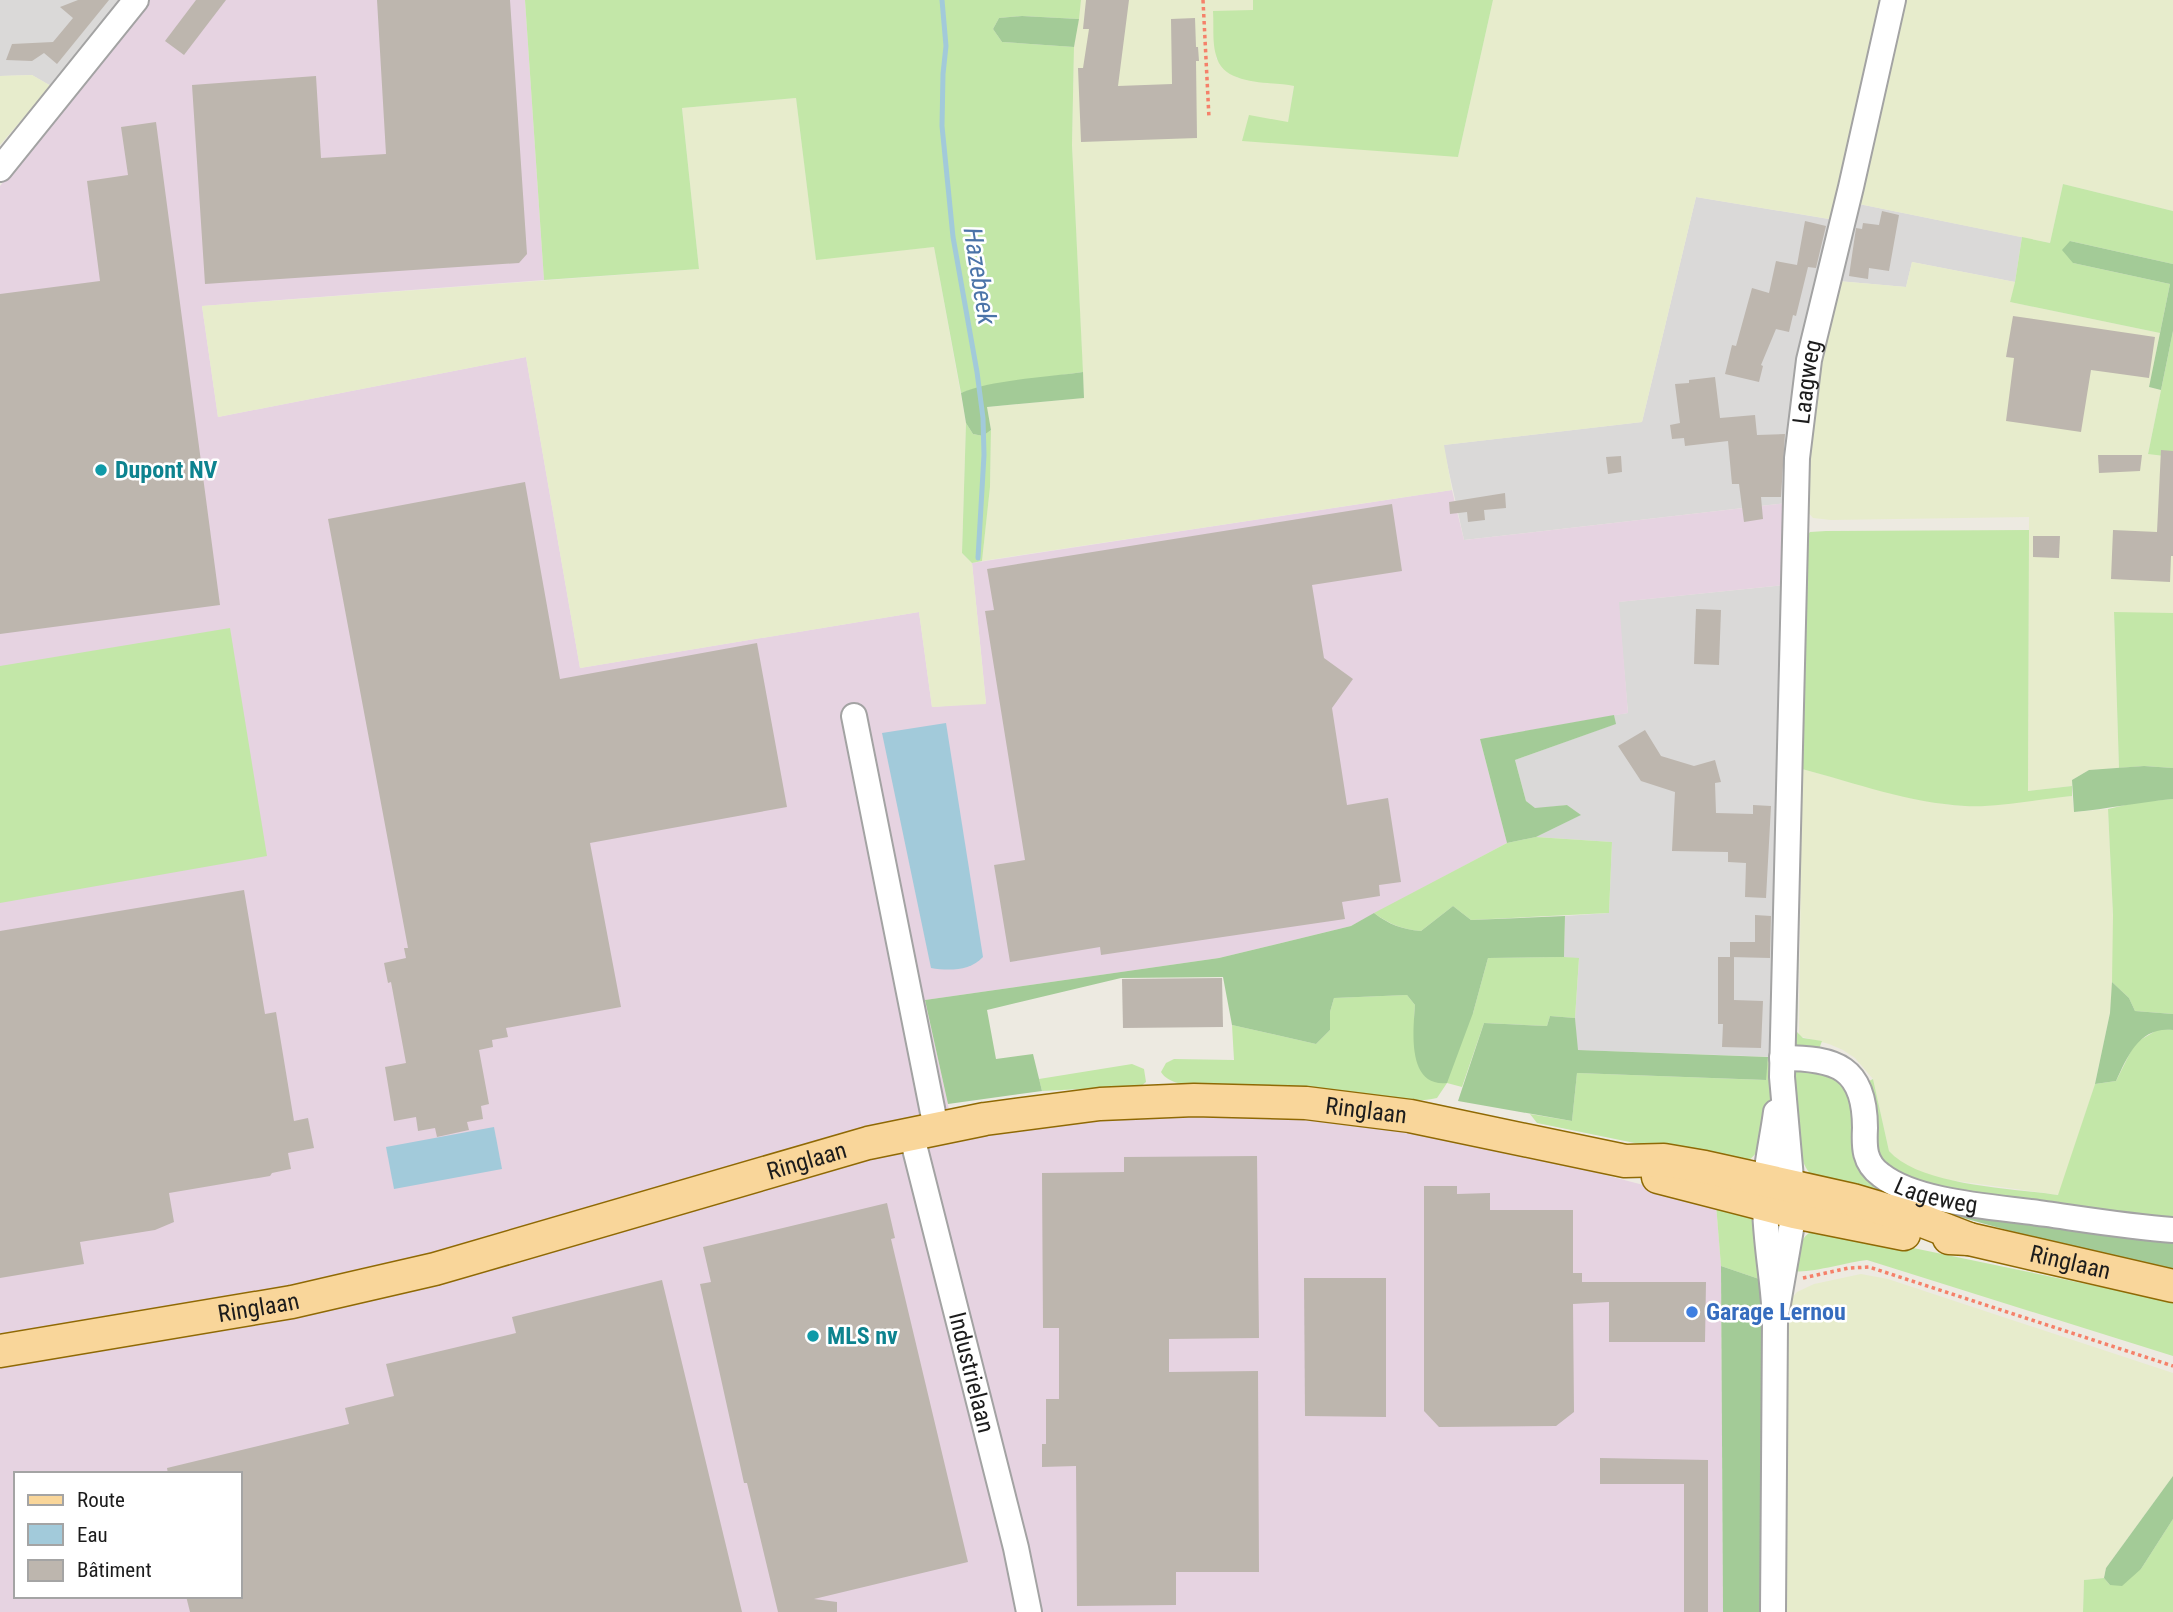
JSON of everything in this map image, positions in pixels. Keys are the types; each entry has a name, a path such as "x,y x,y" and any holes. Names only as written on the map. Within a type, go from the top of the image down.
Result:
{"main road":[{"name":"Ringlaan","path":"0,1350 292,1302 435,1269 868,1143 923,1130 1043,1110 1100,1104 1194,1100 1341,1106 1410,1116 1625,1161 1664,1160 1779,1196 1920,1220 1969,1239 2173,1286"}],"street":[{"path":"0,169 136,0"},
{"name":"Laagweg","path":"1782,1068 1797,458 1802,405 1809,360 1893,0"},
{"name":"Industrielaan","path":"854,716 923,1130 1029,1612"},
{"name":"Lageweg","path":"1782,1068 1818,1059 1844,1069 1859,1087 1864,1110 1864,1149 1870,1165 1882,1176 1903,1187 1945,1200 2173,1230"},
{"path":"1773,1612 1773,1281 1779,1196 1782,1068"},
{"path":"1775,1321 1784,1281 1788,1240 1779,1196"}],"path":[{"path":"1203,0 1209,118"},
{"path":"1784,1281 1849,1268 1869,1268 2173,1366"}],"shaded area":[{"path":"0,0 120,0 51,86 32,75 0,76"},
{"path":"149,0 525,0 544,280 202,306 218,417 526,357 580,668 919,612 932,707 986,703 972,563 1452,490 1464,540 1787,503 1786,585 1619,602 1628,713 1480,739 1507,843 1351,926 1219,958 925,1000 955,1137 1161,1114 1355,1122 1521,1153 1716,1204 1721,1266 1723,1612 0,1612 0,186"},
{"path":"1696,197 1835,220 1787,503 1464,540 1443,445 1642,422"},
{"path":"1854,203 2022,237 2015,282 1912,262 1906,287 1838,281"},
{"path":"1786,585 1776,1057 1577,1050 1575,1018 1579,959 1564,957 1565,916 1609,913 1612,842 1536,837 1580,815 1567,805 1535,809 1526,801 1515,760 1615,724 1614,715 1628,713 1618,602"}],"green space":[{"path":"525,0 1081,0 1079,19 1022,16 999,18 993,29 1002,42 1074,47 1072,145 1083,372 984,386 961,393 934,247 816,260 796,98 682,108 699,269 544,280"},
{"path":"1081,0 1253,0 1253,10 1216,58 1238,78 1294,85 1288,122 1458,157 1493,0 1885,0 1835,220 1696,197 1642,422 1444,445 1452,490 982,561 990,487 991,430 987,407 1084,398 1072,145 1074,47"},
{"path":"1253,0 1493,0 1458,157 1242,141 1249,115 1288,122 1294,86 1238,78 1220,65 1214,45 1213,11 1253,10"},
{"path":"1903,0 2173,0 2173,211 2063,184 2050,243 1854,203"},
{"path":"1022,16 1079,19 1074,47 1002,42 993,29 999,18"},
{"path":"32,75 51,86 0,145 0,76"},
{"path":"796,98 816,259 934,247 966,423 962,553 972,563 986,704 932,707 919,612 580,668 526,357 218,417 202,306 699,269 682,108"},
{"path":"2063,184 2173,211 2173,264 2070,241 2073,263 2170,284 2160,333 2010,302 2022,237 2050,243"},
{"path":"2070,241 2173,264 2173,331 2161,390 2149,387 2170,284 2073,263 2062,250"},
{"path":"1912,262 2015,282 2010,302 2160,333 2149,387 2161,390 2148,453 2173,457 2173,613 2114,613 2119,768 2089,770 2072,780 2072,786 2028,791 2029,517 1831,520 1813,518 1807,511 1806,432 1838,281 1906,287"},
{"path":"2173,331 2173,457 2148,454"},
{"path":"1083,372 1084,398 987,407 991,430 983,436 973,434 966,423 961,393 1003,382"},
{"path":"966,423 973,434 983,436 991,430 990,487 982,561 972,563 962,553"},
{"path":"2029,530 2028,791 2072,786 2072,796 1990,806 1944,804 1883,792 1802,769 1797,1032 1803,1038 1822,1041 1819,1049 1794,1050 1803,541 1810,532 1826,531"},
{"path":"2114,612 2173,613 2173,768 2119,768"},
{"path":"230,628 267,856 0,903 0,666"},
{"path":"1614,715 1616,724 1515,760 1526,801 1535,808 1567,805 1581,815 1536,837 1507,843 1480,739"},
{"path":"2144,766 2173,768 2173,799 2074,812 2072,780 2089,770"},
{"path":"1802,769 1914,799 1951,805 1969,806 2072,796 2074,812 2108,809 2114,966 2110,1013 2095,1084 2059,1195 1942,1179 1912,1169 1889,1151 1873,1079 1855,1058 1843,1050 1799,1036"},
{"path":"2173,799 2173,1014 2135,1011 2129,998 2112,982 2113,915 2108,809 2138,802"},
{"path":"1536,837 1612,842 1609,913 1471,920 1453,906 1421,931 1396,926 1374,913 1507,843"},
{"path":"1453,906 1471,920 1565,916 1564,957 1488,958 1473,1013 1447,1083 1434,1082 1425,1076 1419,1067 1414,1043 1415,1005 1407,995 1334,998 1330,1012 1330,1030 1316,1044 1232,1025 1223,977 1121,978 987,1010 996,1059 1033,1054 1042,1091 948,1104 925,1000 1219,958 1351,926 1374,913 1396,926 1421,931"},
{"path":"1488,958 1579,958 1575,1018 1550,1016 1547,1026 1484,1023 1462,1087 1447,1083 1437,1098 1416,1100 1310,1089 1186,1085 1167,1078 1161,1072 1166,1063 1174,1059 1234,1060 1232,1025 1316,1044 1330,1030 1330,1012 1334,998 1407,995 1415,1005 1414,1019 1473,1013"},
{"path":"2112,982 2129,998 2135,1011 2173,1014 2173,1030 2162,1030 2144,1038 2131,1052 2116,1081 2095,1084 2110,1013"},
{"path":"1550,1016 1575,1018 1578,1050 1768,1057 1766,1080 1577,1073 1572,1121 1458,1101 1484,1023 1547,1026"},
{"path":"2159,1029 2173,1030 2173,1221 2056,1208 1905,1182 1874,1156 1863,1084 1873,1079 1889,1151 1903,1163 1922,1172 1968,1184 2058,1195 2095,1084 2116,1081 2135,1043"},
{"path":"1768,1057 1776,1057 1771,1117 1762,1145 1742,1165 1537,1123 1530,1114 1572,1121 1577,1073 1765,1080"},
{"path":"1132,1064 1144,1069 1146,1082 1141,1086 1042,1091 1039,1079"},
{"path":"1811,1064 1854,1089 1860,1149 1931,1209 1814,1178 1809,1173 1802,1156 1800,1132 1794,1131 1792,1073"},
{"path":"1716,1204 1752,1209 1765,1281 1721,1266"},
{"path":"1931,1209 2173,1234 2173,1269 2043,1240"},
{"path":"1817,1228 2173,1302 2173,1356 1867,1260 1809,1271 1793,1271 1802,1241"},
{"path":"1721,1266 1765,1281 1765,1612 1723,1612"},
{"path":"1861,1274 1888,1279 2173,1373 2173,1476 2106,1568 2104,1578 2084,1580 2083,1612 1779,1612 1787,1304 1797,1292 1814,1284"},
{"path":"2173,1476 2173,1519 2141,1569 2122,1586 2110,1585 2104,1578 2106,1568"},
{"path":"2173,1519 2173,1612 2083,1612 2084,1580 2104,1578 2110,1585 2141,1569"}],"water":[{"path":"946,723 983,957 972,965 952,970 931,968 882,733"},
{"path":"494,1127 502,1169 394,1189 386,1147"}],"building":[{"path":"78,0 109,0 57,64 44,53 32,61 6,60 12,44 53,42 73,18 60,7"},
{"path":"196,0 226,0 184,55 165,41"},
{"path":"377,0 510,0 527,254 519,263 205,284 192,85 316,76 321,158 386,154"},
{"path":"1086,0 1129,0 1118,86 1172,84 1171,19 1195,18 1199,61 1196,61 1197,138 1081,142 1078,68 1083,68 1089,29 1083,29"},
{"name":"Dupont NV","path":"156,122 220,605 0,634 0,294 100,281 87,181 128,175 121,127"},
{"path":"1882,211 1899,215 1889,271 1869,268 1868,279 1849,276 1856,228 1862,229 1863,223 1879,225"},
{"path":"1805,221 1826,226 1816,268 1808,267 1796,316 1793,315 1789,332 1776,329 1761,365 1763,366 1759,382 1725,374 1732,345 1736,346 1752,288 1769,293 1776,261 1797,265"},
{"path":"2013,316 2155,337 2149,378 2091,370 2081,432 2006,421 2014,358 2006,357"},
{"path":"1715,377 1720,418 1755,415 1757,435 1785,434 1781,497 1761,497 1763,519 1744,522 1739,484 1732,484 1728,441 1685,446 1684,438 1672,439 1670,425 1680,423 1675,384"},
{"path":"2161,450 2173,451 2173,556 2170,582 2111,579 2113,530 2157,532"},
{"path":"2098,455 2142,455 2140,471 2099,473"},
{"path":"1621,456 1622,472 1608,474 1606,457"},
{"path":"525,482 560,679 757,643 787,807 590,843 621,1007 506,1028 508,1037 492,1040 493,1047 479,1050 489,1104 481,1106 483,1119 467,1122 469,1130 437,1137 435,1128 418,1131 416,1117 394,1121 385,1067 406,1063 391,982 388,983 384,963 406,958 404,948 408,948 328,519"},
{"path":"1505,493 1506,508 1484,510 1485,520 1468,522 1467,512 1450,514 1449,502"},
{"path":"1392,504 1402,571 1312,585 1324,658 1353,679 1332,708 1347,805 1388,798 1401,882 1379,885 1380,896 1342,902 1345,919 1101,955 1100,947 1010,962 994,865 1025,860 985,611 994,610 987,569"},
{"path":"2033,536 2060,536 2059,558 2033,557"},
{"path":"1696,609 1721,610 1719,665 1694,664"},
{"path":"1645,730 1661,756 1694,766 1715,760 1721,782 1715,783 1716,813 1753,814 1753,805 1771,806 1766,898 1745,897 1746,863 1728,862 1728,852 1672,851 1675,792 1641,781 1618,746"},
{"path":"244,890 265,1014 276,1012 294,1121 308,1118 314,1148 288,1153 291,1169 272,1173 270,1176 169,1193 174,1222 155,1230 80,1242 84,1264 0,1278 0,931"},
{"path":"1755,915 1771,916 1770,958 1730,957 1730,942 1755,942"},
{"path":"1718,957 1734,957 1734,1000 1763,1001 1761,1048 1722,1047 1723,1024 1718,1024"},
{"path":"1222,978 1223,1027 1123,1028 1122,979"},
{"path":"1257,1156 1259,1338 1169,1339 1169,1372 1258,1371 1259,1572 1176,1572 1176,1605 1077,1606 1076,1466 1042,1467 1042,1444 1046,1444 1046,1399 1059,1399 1059,1328 1043,1328 1042,1173 1124,1172 1124,1157"},
{"path":"1424,1186 1457,1186 1457,1194 1490,1193 1490,1210 1573,1210 1573,1273 1582,1273 1582,1282 1706,1282 1705,1342 1609,1342 1609,1302 1573,1304 1574,1412 1556,1426 1439,1427 1424,1411"},
{"name":"MLS nv","path":"887,1203 895,1238 891,1239 968,1562 814,1599 837,1602 837,1612 778,1612 747,1483 744,1483 700,1284 711,1282 703,1247"},
{"path":"1304,1278 1386,1278 1386,1417 1305,1416"},
{"path":"662,1280 742,1612 190,1612 186,1598 242,1598 242,1472 168,1472 167,1468 349,1424 345,1408 394,1396 386,1364 516,1333 512,1317"},
{"path":"1600,1458 1708,1460 1708,1612 1684,1612 1684,1484 1600,1484"}],"waterway":[{"name":"Hazebeek","path":"942,0 946,46 942,126 953,237 983,418 984,455 978,558"}],"place":[{"name":"Dupont NV","path":"101,470"},
{"name":"Garage Lernou","path":"1692,1312"},
{"name":"MLS nv","path":"813,1336"}]}
